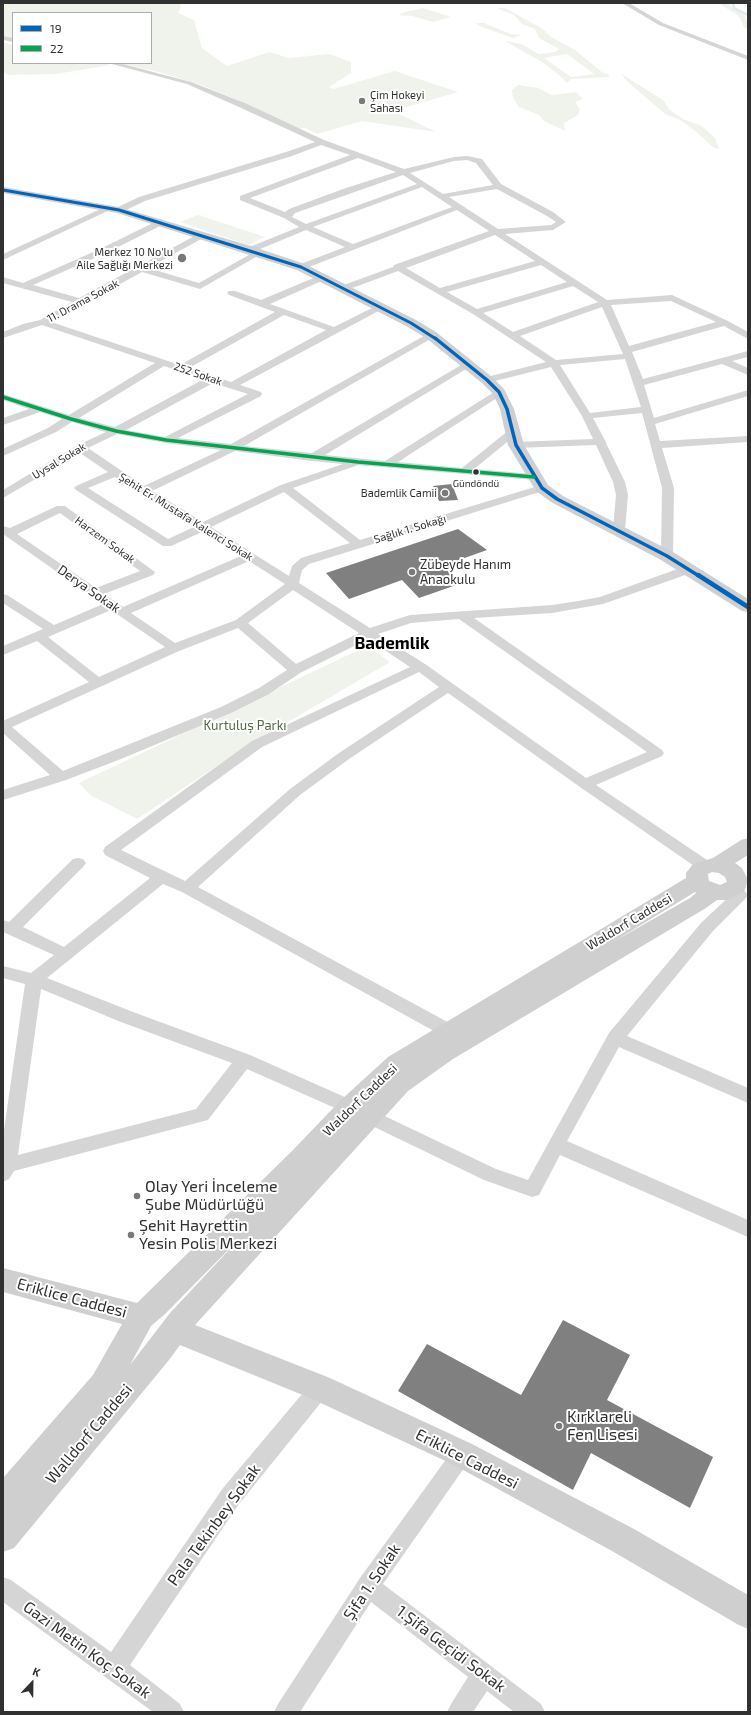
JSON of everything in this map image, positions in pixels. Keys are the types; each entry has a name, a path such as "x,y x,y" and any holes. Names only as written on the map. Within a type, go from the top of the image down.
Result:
{"street":[{"path":"625,3 662,24 748,58"},
{"path":"116,64 189,82 242,104 321,142 404,172 605,303 628,353 639,383 668,488 667,556"},
{"path":"3,257 114,209 289,154 321,142"},
{"path":"352,247 306,227 287,216 243,198 358,156"},
{"path":"287,216 292,211 404,172 454,159 467,158 479,161 498,186 562,222 553,227 495,232 397,267 344,288"},
{"path":"142,269 200,286 254,251 306,227 424,184"},
{"path":"443,196 498,186"},
{"path":"3,190 114,209 161,222 301,267 381,307 431,335 468,364 499,392 507,409 515,439 538,483 557,499 667,556 748,607"},
{"path":"301,267 458,207"},
{"path":"24,286 103,251 161,222"},
{"name":"11. Drama Sokak","path":"5,333 43,322 202,235"},
{"path":"3,249 13,253"},
{"path":"439,291 541,262"},
{"path":"397,267 476,312 554,363 587,416 601,442 619,482 622,495 619,530"},
{"path":"261,304 323,277"},
{"path":"3,280 82,302"},
{"path":"476,312 574,283"},
{"path":"232,293 334,330"},
{"path":"512,336 605,303 672,298 725,323 748,336"},
{"path":"232,385 334,330 381,307"},
{"path":"181,368 284,311"},
{"name":"252 Sokak","path":"43,322 257,394 166,440"},
{"path":"486,380 554,363 628,353 725,323"},
{"path":"144,490 231,449 431,335"},
{"path":"639,383 748,354"},
{"path":"723,361 748,372"},
{"path":"3,453 52,430 163,362"},
{"path":"312,458 468,364"},
{"name":"Uysal Sokak","path":"3,495 80,448 212,379"},
{"path":"386,465 499,392"},
{"path":"650,422 748,394"},
{"path":"3,397 71,419 166,440 312,458 464,471 538,483"},
{"path":"3,422 39,409"},
{"path":"587,416 646,410"},
{"path":"464,471 515,439 601,442"},
{"path":"656,445 748,439"},
{"name":"Şehit Er. Mustafa Kalenci Sokak","path":"80,448 420,667 726,882"},
{"path":"116,472 80,488 168,544 285,487 358,462"},
{"name":"Sağlık 1. Sokağı","path":"293,584 296,569 305,561 359,545 538,483"},
{"path":"285,487 359,545"},
{"name":"Harzem Sokak","path":"6,531 61,508 149,572 95,593"},
{"name":"Derya Sokak","path":"6,531 174,648"},
{"path":"5,648 53,630 117,609 249,557"},
{"path":"3,796 61,777 116,756 226,710 264,691 295,670 369,633 390,625 410,619 552,609 578,605 609,598 687,570"},
{"path":"61,777 3,726 174,648 240,623 293,584"},
{"path":"3,598 53,630"},
{"path":"463,616 657,753 585,784"},
{"path":"240,623 295,670"},
{"path":"39,636 98,683"},
{"path":"420,667 257,744 110,851 161,877 188,888 449,1031"},
{"path":"188,888 295,792 344,756 448,687"},
{"name":"Waldorf Caddesi","path":"148,1311 301,1160 359,1111 445,1052 692,907 726,882 748,845"},
{"path":"66,954 7,927 78,863"},
{"path":"161,877 34,980 6,1170 202,1115 244,1060"},
{"path":"3,972 34,980 127,1018 244,1060 359,1111 490,1174 532,1189 615,1038 707,927 726,882"},
{"name":"Waldorf Caddesi","path":"177,1326 359,1111 396,1064 449,1031 726,882"},
{"path":"615,1038 748,1096"},
{"path":"557,1144 748,1229"},
{"name":"Eriklice Caddesi","path":"3,1280 148,1311"},
{"path":"148,1311 140,1327 149,1336 158,1338 177,1326"},
{"name":"Walldorf Caddesi","path":"3,1502 102,1385 148,1311"},
{"name":"Eriklice Caddesi","path":"177,1326 320,1388 462,1454 623,1540 748,1613"},
{"name":"Walldorf Caddesi","path":"3,1537 159,1351 177,1326"},
{"name":"Pala Tekinbey Sokak","path":"114,1668 231,1496 320,1388"},
{"name":"Şifa 1. Sokak","path":"286,1712 368,1586 462,1454"},
{"name":"1.Şifa Geçidi Sokak","path":"368,1586 534,1712"},
{"name":"Gazi Metin Koç Sokak","path":"3,1588 172,1712"},
{"path":"459,1712 484,1674"}],"green space":[{"path":"3,3 180,3 181,7 178,13 194,20 202,48 227,66 269,52 289,58 330,54 351,62 351,73 329,87 333,89 395,71 458,92 393,111 436,132 362,121 317,134 305,128 299,129 238,100 201,85 159,72 123,64 152,64 152,12 12,12 12,39 3,36"},
{"path":"722,3 730,3 731,7 744,13 748,24 748,30 743,26 740,18 735,13 721,5"},
{"path":"423,8 451,17 433,22 412,16 398,15"},
{"path":"497,8 505,8 543,29 551,37 575,50 610,77 571,79 567,83 542,62 505,41 521,44 539,54 555,52 559,49 539,38 535,29 522,24 514,15","holes":["567,54 594,74 571,77 544,58"]},
{"path":"476,23 484,23 511,34 522,35 513,38 479,26"},
{"path":"3,42 12,45 12,64 111,65 56,74 8,75 3,72"},
{"path":"620,73 663,100 670,110 683,119 702,126 715,138 719,149 714,148 680,120 665,114 629,83"},
{"path":"518,85 538,88 552,95 576,92 583,99 575,102 580,109 578,115 564,123 565,131 544,121 539,115 519,107 513,98 512,90"},
{"path":"198,215 265,237 248,245 180,222"},
{"name":"Kurtuluş Parkı","path":"367,646 390,662 247,746 137,819 90,795 79,783"}],"building":[{"name":"Bademlik Camii","path":"452,484 458,500 439,501 433,486"},
{"name":"Zübeyde Hanım Anaokulu","path":"458,529 487,550 442,566 462,583 419,598 402,580 349,599 326,573"},
{"name":"Kırklareli Fen Lisesi","path":"563,1320 630,1355 607,1400 713,1457 690,1508 591,1453 573,1490 398,1391 427,1344 521,1395"}],"waterway":[{"path":"733,3 734,8 748,15"}],"transit line":[{"name":"19","path":"3,190 119,210 250,250 301,267 411,323 431,335 487,380 499,392 507,409 516,445 542,488 557,499 667,556 748,607"},
{"name":"22","path":"3,397 71,419 116,431 166,440 358,462 534,477"}],"place":[{"name":"Çim Hokeyi Sahası","path":"362,101"},
{"name":"Merkez 10 No'lu Aile Sağlığı Merkezi","path":"182,258"},
{"name":"Gündöndü","path":"476,472"},
{"name":"Bademlik Camii","path":"445,493"},
{"name":"Zübeyde Hanım Anaokulu","path":"412,572"},
{"name":"Olay Yeri İnceleme Şube Müdürlüğü","path":"137,1196"},
{"name":"Şehit Hayrettin Yesin Polis Merkezi","path":"131,1235"},
{"name":"Kırklareli Fen Lisesi","path":"559,1426"}],"district":[{"name":"Bademlik","path":"392,643"}]}
